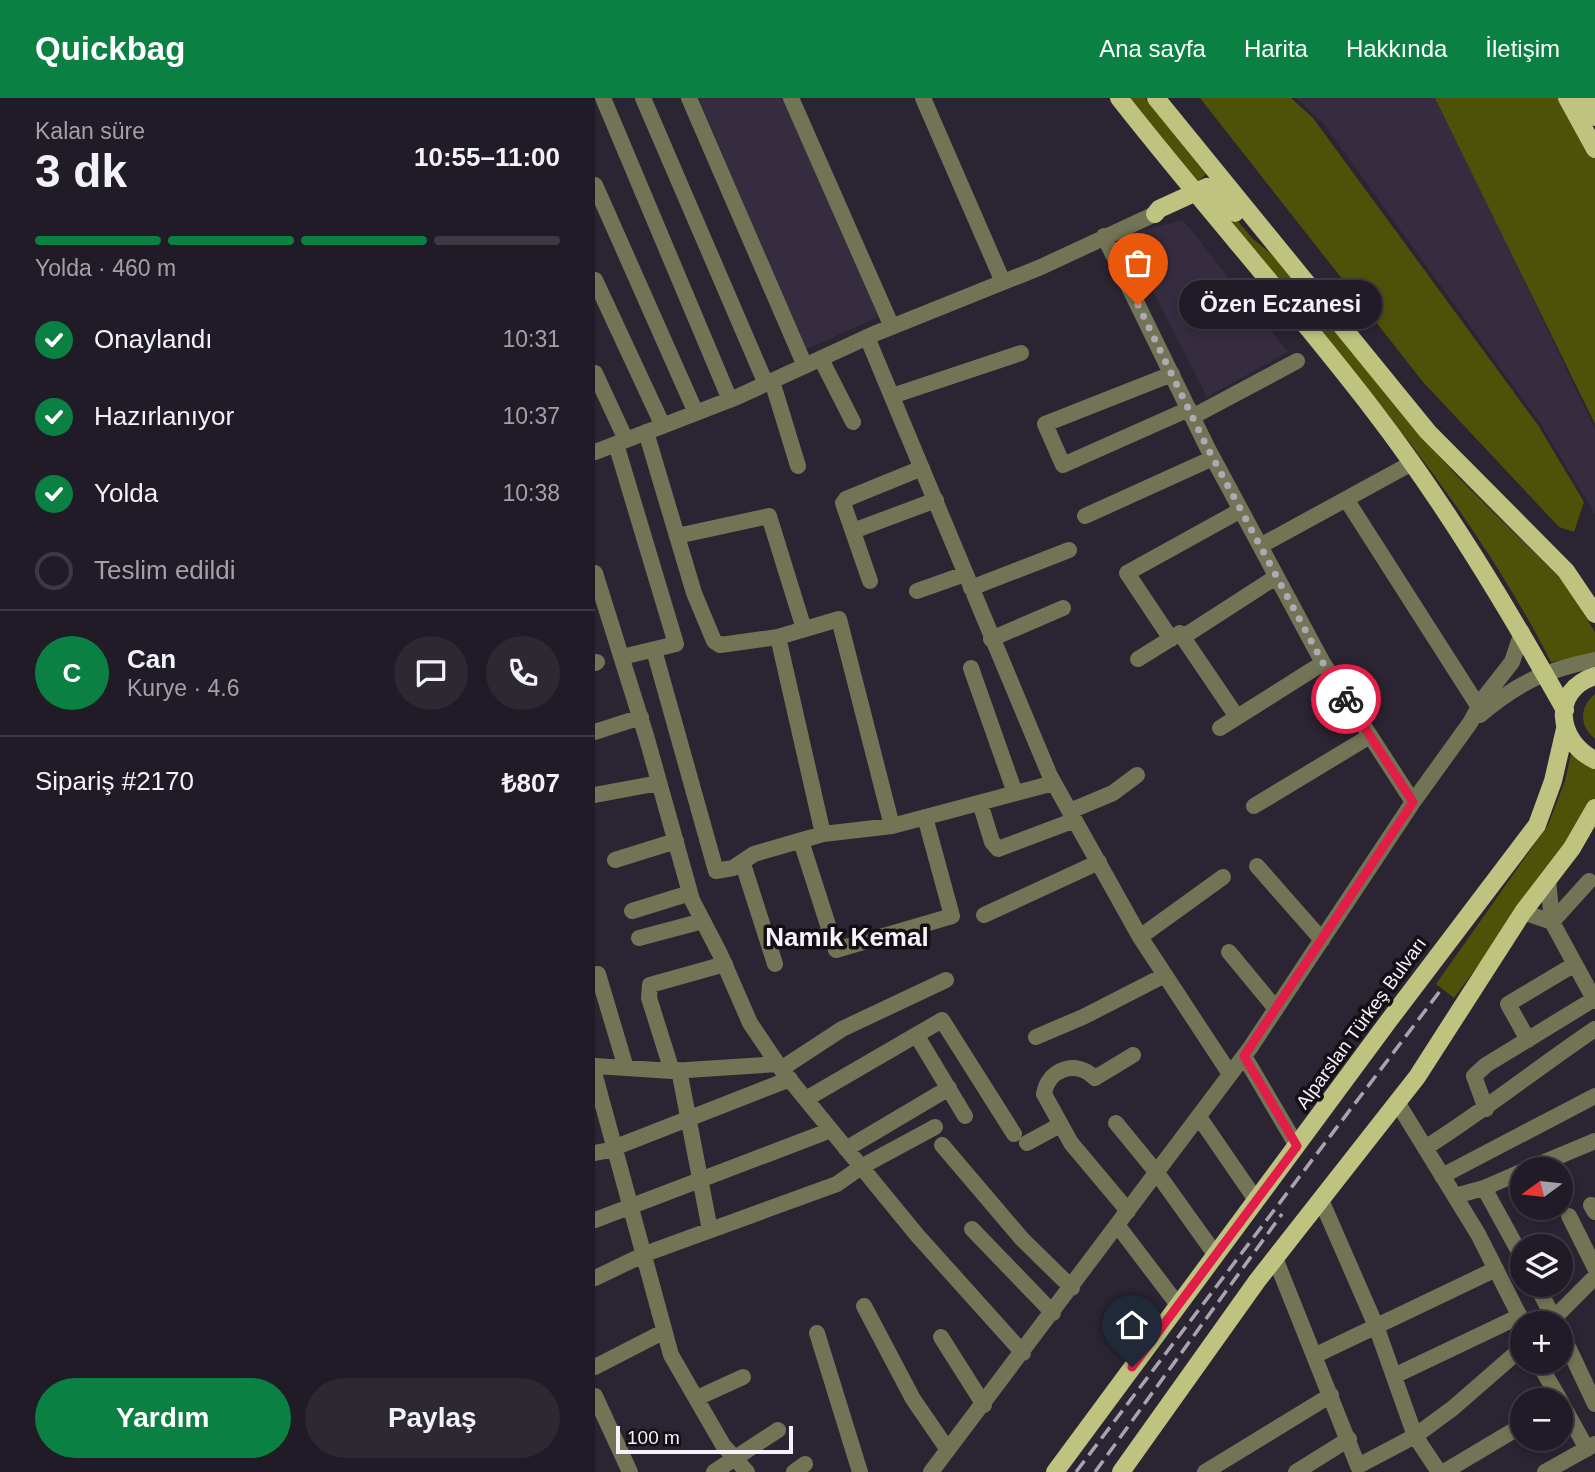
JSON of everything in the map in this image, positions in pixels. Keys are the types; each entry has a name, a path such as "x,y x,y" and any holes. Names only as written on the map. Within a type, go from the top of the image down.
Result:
{"main road":[{"path":"1119,98 1178,171 1201,193 1212,213 1374,411 1415,468 1522,632 1565,710"},
{"path":"1156,98 1446,452 1570,576 1595,593"},
{"path":"1567,98 1595,149"},
{"path":"1585,98 1595,117"},
{"path":"1155,214 1201,193 1211,181 1207,169 1188,147 1189,139"},
{"path":"1176,204 1181,188 1178,171"},
{"path":"1201,193 1221,197 1258,241 1280,250"},
{"path":"1176,204 1212,213"},
{"path":"1570,576 1595,614"},
{"path":"1565,710 1575,687 1595,676"},
{"name":"Alparslan Türkeş Bulvarı","path":"1055,1472 1215,1254 1528,838 1546,805 1565,729 1565,710"},
{"path":"1565,729 1576,748 1595,760"},
{"path":"1565,859 1595,808"},
{"path":"1121,1472 1275,1258 1397,1102 1548,878 1595,833"}],"street":[{"path":"603,98 730,400"},
{"path":"643,98 769,383 798,466"},
{"path":"689,98 805,366"},
{"path":"791,98 892,327"},
{"path":"923,98 1003,282"},
{"path":"595,185 696,413"},
{"path":"595,452 730,400 867,337 1003,282 1155,214"},
{"path":"1104,236 1190,413 1276,577 1323,663 1413,802"},
{"path":"595,280 663,426"},
{"path":"867,337 991,639 1054,783 1140,936 1230,1074"},
{"path":"892,396 1021,352"},
{"path":"821,359 853,422"},
{"path":"1171,374 1045,424 1063,465 1190,413 1297,361"},
{"path":"595,373 621,442 676,644 622,657"},
{"path":"646,432 708,632 714,641 720,645 778,637 839,619 892,826"},
{"path":"1085,516 1213,458"},
{"path":"870,581 843,503 846,499 922,468"},
{"path":"1260,545 1346,499 1415,468"},
{"path":"1346,499 1477,714"},
{"path":"853,531 936,500"},
{"path":"1237,717 1127,573 1241,510"},
{"path":"677,536 769,516 804,629"},
{"path":"917,591 968,581 1069,550"},
{"path":"595,573 641,717 690,893 750,1023 783,1071 917,1235 1023,1353"},
{"path":"1138,659 1276,577"},
{"path":"991,639 1063,608"},
{"path":"931,1472 1244,1056 1413,802 1512,662 1522,632"},
{"path":"778,637 823,834"},
{"path":"654,650 716,871 743,864 754,854 823,834 892,826 1054,783"},
{"path":"1477,714 1503,694 1556,667 1595,660"},
{"path":"1220,728 1323,663"},
{"path":"971,668 1015,793"},
{"path":"595,732 641,717"},
{"path":"1254,806 1370,736"},
{"path":"979,803 992,842 998,849 1072,816 1113,793 1137,775"},
{"path":"595,795 659,783"},
{"path":"801,841 836,950 952,915 925,817"},
{"path":"615,860 676,841"},
{"path":"984,915 1099,862"},
{"path":"743,864 775,964"},
{"path":"1257,866 1322,940"},
{"path":"1140,936 1223,877"},
{"path":"1486,1109 1474,1076 1595,1000 1552,922 1548,878"},
{"path":"1552,922 1589,881"},
{"path":"632,911 690,893"},
{"path":"1523,912 1552,922"},
{"path":"639,937 703,921"},
{"path":"1229,951 1276,1009"},
{"path":"710,1230 676,1071 649,998 650,985 725,964"},
{"path":"1528,1040 1508,1004 1575,964"},
{"path":"597,974 626,1068"},
{"path":"1036,1037 1083,1017 1165,975"},
{"path":"595,1153 616,1148 688,1119 783,1071 842,1029 946,980"},
{"path":"806,1099 942,1020 1021,1139 1060,1125"},
{"path":"1425,1148 1486,1109 1519,1080 1595,1030"},
{"path":"918,1036 965,1116"},
{"path":"1129,1211 1060,1125 1044,1098 1048,1080 1073,1066 1088,1071 1095,1077 1133,1055"},
{"path":"1244,1056 1297,1146"},
{"path":"595,1066 676,1071 783,1071"},
{"path":"595,1076 599,1103 616,1148 642,1255 671,1355 741,1466"},
{"path":"846,1149 949,1087"},
{"path":"1443,1177 1595,1096"},
{"path":"1397,1102 1454,1196 1517,1311"},
{"path":"1199,1117 1256,1200"},
{"path":"1116,1123 1157,1172 1215,1254"},
{"path":"595,1278 642,1255 837,1184 861,1167 936,1127"},
{"path":"595,1220 831,1130"},
{"path":"1557,1157 1595,1141"},
{"path":"942,1145 1022,1239 1072,1287"},
{"path":"1454,1196 1485,1188 1510,1177"},
{"path":"1485,1188 1510,1235"},
{"path":"1321,1200 1376,1326 1415,1436 1441,1472 1510,1432"},
{"path":"1571,1220 1595,1268"},
{"path":"1118,1226 1178,1305"},
{"path":"972,1229 1053,1313"},
{"path":"1275,1258 1359,1469 1415,1436 1453,1408 1510,1358"},
{"path":"1315,1355 1496,1269"},
{"path":"1566,1311 1595,1277"},
{"path":"864,1306 913,1399 948,1450"},
{"path":"1394,1376 1510,1325"},
{"path":"595,1367 663,1332"},
{"path":"817,1333 860,1472"},
{"path":"941,1337 983,1405"},
{"path":"1573,1360 1595,1404"},
{"path":"697,1398 743,1377"},
{"path":"1205,1472 1331,1395"},
{"path":"595,1396 630,1472"},
{"path":"1546,1472 1591,1447 1573,1420"},
{"path":"714,1472 741,1466 778,1430"},
{"path":"1296,1472 1349,1439"}],"shaded area":[{"path":"699,98 784,98 878,317 805,350"},
{"path":"1130,98 1145,98 1206,174 1198,182"},
{"path":"1200,98 1291,98 1313,118 1538,425 1584,502 1574,532 1559,527 1423,382"},
{"path":"1296,98 1437,98 1595,429 1595,514 1540,423 1323,123"},
{"path":"1435,98 1562,98 1595,158 1595,424"},
{"path":"1219,199 1253,239 1274,256 1409,422 1456,475 1562,580 1595,632 1595,653 1551,662 1517,600 1438,481 1351,368 1215,203"},
{"path":"1183,220 1288,352 1207,397 1124,235"},
{"path":"1595,694 1595,739 1586,728 1583,716 1586,705"},
{"path":"1571,754 1595,767 1595,799 1528,898 1454,998 1436,984 1548,825 1565,781"}],"railway":[{"path":"1076,1472 1440,991"},
{"path":"1095,1472 1282,1214"}],"way so far":[{"path":"1138,305 1207,447 1323,663 1346,699"}],"place":[{"name":"Özen Eczanesi","path":"1138,305"}],"district":[{"name":"Namık Kemal","path":"847,937"}],"route":[{"path":"1132,1367 1297,1146 1244,1056 1413,802 1346,699"}]}
